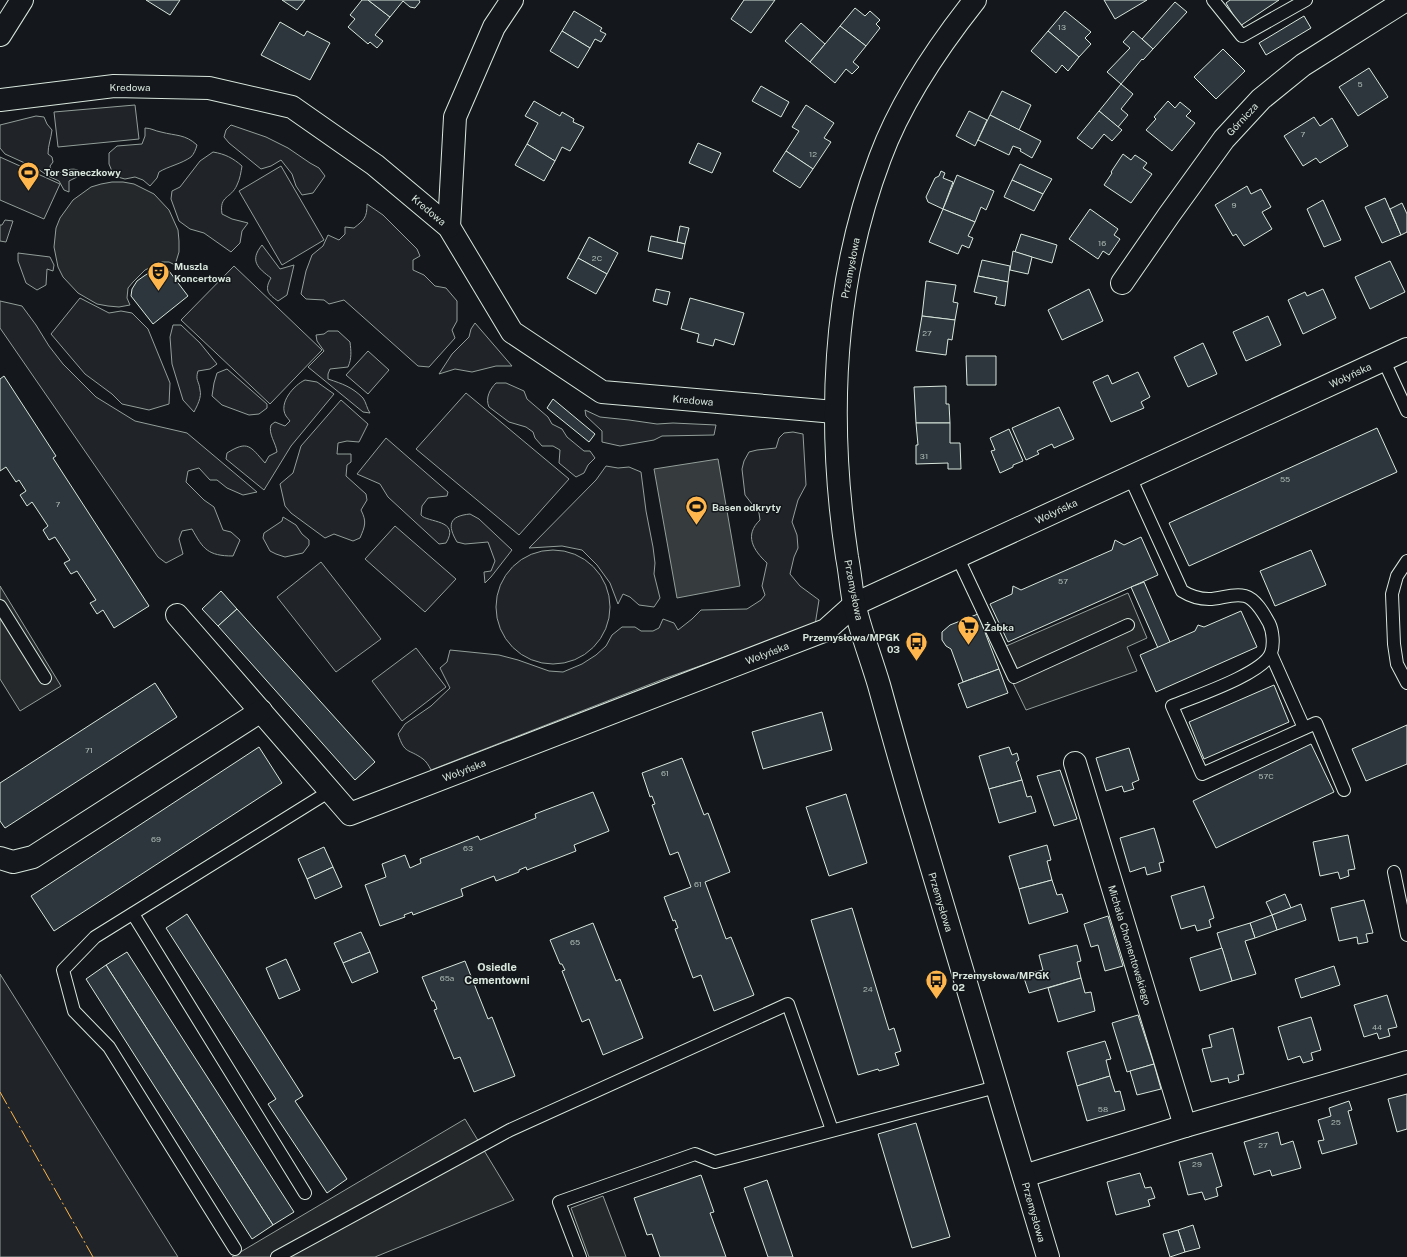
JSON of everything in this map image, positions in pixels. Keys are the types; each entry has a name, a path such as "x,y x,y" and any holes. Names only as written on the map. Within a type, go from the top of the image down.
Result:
{"street":[{"path":"0,35 22,0"},
{"path":"449,227 455,116 494,27 512,0"},
{"name":"Przemysłowa","path":"975,0 957,23 916,85 880,156 860,218 844,294 840,336 836,412 837,465 841,507 855,604 996,1087 1048,1257"},
{"name":"Górnicza","path":"1122,283 1224,139 1261,99 1303,65 1406,0"},
{"name":"Kredowa","path":"0,100 114,86 209,88 292,107 376,165 449,227 512,332 602,392 836,412"},
{"name":"Wołyńska","path":"177,615 350,814 826,630 855,604 1407,349"},
{"path":"0,858 13,862 33,857 261,711"},
{"name":"Michała Chomentowskiego","path":"1075,764 1185,1126"},
{"path":"1024,1176 1185,1126 1407,1062"}],"lane":[{"path":"1213,0 1242,36 1306,0"},
{"path":"1383,359 1407,411"},
{"path":"1130,477 1182,591 1189,595 1209,599 1228,595 1246,596 1262,609 1271,627 1271,654 1304,728"},
{"path":"957,556 1014,677 1128,625"},
{"path":"1407,561 1397,576 1392,594 1394,644 1397,664 1407,683"},
{"path":"0,606 45,678"},
{"path":"1271,654 1260,666 1245,676 1172,706 1202,774 1316,723 1344,790"},
{"path":"235,1249 109,1047 74,1011 63,970 95,937 330,791"},
{"path":"1394,872 1407,935"},
{"path":"133,914 305,1193"},
{"path":"277,1257 510,1130 788,1004 832,1130"},
{"path":"580,1257 558,1202 695,1154 715,1162 996,1087"}],"shaded area":[{"path":"135,105 139,139 58,147 54,112"},
{"path":"36,116 44,117 52,130 48,148 48,154 52,157 53,162 50,166 51,170 59,173 74,169 82,173 69,181 69,192 64,190 59,181 38,169 5,154 0,148 0,125"},
{"path":"231,125 266,137 288,148 319,168 325,176 313,193 302,195 296,186 292,174 281,160 271,166 261,169 229,143 224,137 226,130"},
{"path":"145,128 184,137 193,141 197,145 191,157 159,172 157,178 150,186 143,180 135,177 125,179 114,176 109,164 109,153 117,146 142,144 145,136"},
{"path":"213,152 229,157 242,166 240,178 235,189 222,203 222,214 232,219 248,223 242,231 240,243 231,252 204,233 190,229 179,221 171,199 172,191 180,187 200,161"},
{"name":"Tor Saneczkowy","path":"0,157 60,184 44,219 0,200"},
{"path":"281,166 324,240 282,265 239,191"},
{"path":"112,182 134,184 154,194 169,210 178,230 179,241 179,252 175,265 169,262 162,262 145,270 128,288 127,298 130,305 119,307 97,304 78,293 63,277 58,267 54,247 56,228 60,218 73,200 91,187"},
{"path":"367,204 383,215 417,249 420,256 413,260 413,270 424,275 435,286 446,288 457,301 457,321 452,330 455,338 429,367 418,366 344,300 329,304 324,300 306,299 301,294 306,271 312,255 323,246 328,235 339,240 345,234 345,227 354,228 360,223 366,216"},
{"path":"5,220 13,221 6,242 0,241 0,225 2,225"},
{"path":"262,245 280,269 294,265 287,295 278,301 268,291 271,278 262,271 257,264 256,256"},
{"path":"18,253 50,257 54,265 53,271 47,269 46,285 37,290 26,283 18,261"},
{"path":"234,266 322,350 270,404 181,320"},
{"path":"80,298 109,313 121,311 132,313 148,329 170,383 169,404 149,410 122,404 112,394 85,374 51,334"},
{"path":"0,301 22,306 63,364 96,397 135,421 187,433 257,492 243,495 227,488 217,480 210,480 199,468 188,471 186,482 204,500 214,507 223,530 231,532 240,540 233,556 218,555 207,550 192,529 182,531 179,539 183,554 166,563 158,557 0,328"},
{"path":"475,323 512,366 496,366 472,372 455,369 439,374 452,354 469,337 471,329"},
{"path":"173,325 181,325 200,343 217,364 210,369 198,371 197,379 200,387 200,396 194,412 183,400 172,364 170,337"},
{"path":"328,331 338,331 350,342 351,354 348,367 330,369 328,379 347,386 359,394 363,398 370,413 363,412 308,367 324,351 317,341 316,335 324,334"},
{"path":"368,351 389,370 368,394 346,375"},
{"path":"227,369 267,404 267,408 259,414 249,415 222,405 212,396 217,373"},
{"path":"305,380 317,382 334,394 291,446 264,490 226,459 227,453 240,447 248,447 256,452 265,463 269,456 277,452 271,435 271,425 275,422 285,426 290,421 284,411 286,400 292,390"},
{"path":"496,383 506,383 524,391 527,399 548,417 552,424 562,429 567,437 584,451 590,451 595,458 588,465 584,473 576,477 559,463 560,450 553,446 542,446 535,438 533,432 526,427 509,422 489,407 489,394"},
{"path":"466,393 569,479 519,535 416,449"},
{"path":"341,400 368,424 359,442 347,441 338,443 337,454 351,454 351,462 347,465 346,476 366,494 367,500 361,510 365,521 363,530 360,538 353,541 334,534 325,538 291,513 285,506 280,484 293,473 301,446"},
{"path":"585,410 600,417 657,424 673,423 716,425 714,435 662,436 654,440 620,446 602,442 602,431 586,416"},
{"path":"793,432 803,434 806,485 798,500 792,522 797,535 798,548 790,574 800,586 819,600 815,625 666,678 431,770 424,760 405,748 400,741 398,734 405,724 431,706 450,688 440,668 447,662 450,650 499,655 549,671 563,672 582,664 596,655 606,646 612,635 622,627 635,627 641,631 653,631 659,628 663,619 674,623 678,630 701,610 747,609 761,600 765,595 762,586 767,563 754,548 752,542 752,531 760,520 759,513 745,495 742,469 749,452 776,448 779,438 784,433"},
{"path":"386,438 448,492 447,496 428,498 422,506 421,515 424,518 446,526 449,530 449,535 446,543 439,544 388,497 380,484 357,474"},
{"name":"Basen odkryty","path":"718,459 740,586 677,598 654,469"},
{"path":"606,466 618,468 629,467 641,472 646,511 653,547 655,563 654,574 660,598 654,607 639,605 630,597 623,594 618,604 610,583 597,565 582,550 562,546 529,548 596,480"},
{"path":"470,514 479,519 512,550 485,583 484,572 491,571 495,561 488,542 465,544 457,542 452,531 451,526 454,519"},
{"path":"283,517 296,525 302,534 309,540 309,545 303,553 285,557 270,551 263,538 264,533 282,521"},
{"path":"395,526 456,579 425,612 365,559"},
{"path":"553,550 575,554 593,567 606,585 610,607 606,629 593,647 575,660 553,664 531,660 513,647 500,629 496,607 500,585 513,567 531,554"},
{"path":"321,562 381,639 336,672 277,597"},
{"path":"0,586 61,686 20,711 0,679"},
{"path":"1128,593 1147,638 1127,647 1137,671 1026,710 997,650"},
{"path":"416,648 446,687 402,721 372,681"},
{"path":"0,974 178,1257 0,1257"},
{"path":"465,1119 514,1200 375,1257 232,1257"},
{"path":"603,1196 626,1257 589,1257 571,1208"}],"building":[{"path":"146,0 180,0 170,15"},
{"path":"282,0 305,0 297,10"},
{"path":"362,0 368,0 390,17 375,35 383,41 377,48 370,42 368,44 348,27 355,19 350,15"},
{"path":"368,0 419,0 420,2 415,8 410,7 403,1 390,17"},
{"path":"744,0 775,0 751,33 731,19"},
{"path":"1104,0 1147,0 1115,19"},
{"path":"1230,0 1279,0 1240,26 1226,3"},
{"path":"1175,2 1187,12 1153,49 1142,39"},
{"path":"855,8 865,16 870,11 880,20 876,24 880,28 866,46 840,26"},
{"path":"574,11 602,28 600,31 606,34 601,42 595,39 590,48 562,31"},
{"path":"1065,11 1091,32 1085,38 1091,44 1079,57 1048,31"},
{"path":"1304,16 1311,28 1266,55 1259,43"},
{"path":"280,22 304,36 307,31 330,43 310,80 261,55"},
{"path":"801,23 825,44 810,62 785,41"},
{"path":"840,26 866,46 853,62 859,67 852,74 846,69 835,83 810,62"},
{"path":"562,31 590,48 578,68 550,51"},
{"path":"1048,31 1079,57 1068,71 1062,65 1056,73 1031,51"},
{"path":"1133,31 1153,49 1143,60 1142,59 1121,84 1107,72 1130,48 1123,42"},
{"path":"1223,49 1245,71 1216,99 1194,77"},
{"path":"1369,68 1388,97 1358,116 1339,87"},
{"path":"1121,84 1133,94 1121,109 1128,115 1118,127 1099,111"},
{"path":"761,86 789,102 781,117 752,101"},
{"path":"1002,91 1031,105 1019,130 990,115"},
{"path":"534,101 560,116 562,112 574,119 573,122 584,127 570,151 562,147 555,161 527,144 538,123 525,116"},
{"path":"1168,101 1175,108 1180,102 1191,111 1186,116 1195,123 1172,151 1146,130 1156,119 1154,117"},
{"path":"806,105 834,123 824,138 831,142 813,169 786,151 799,131 792,127"},
{"path":"969,111 987,120 975,146 956,136"},
{"path":"1099,111 1122,130 1112,141 1104,134 1092,149 1077,138"},
{"path":"990,115 1041,141 1032,158 1020,151 1021,149 1013,146 1009,155 978,140"},
{"path":"1314,117 1320,126 1332,118 1348,146 1320,163 1316,158 1303,166 1284,136"},
{"path":"698,143 721,153 712,173 689,163"},
{"path":"527,144 555,161 544,181 515,165"},
{"path":"786,151 813,169 800,188 773,171"},
{"path":"1123,154 1131,160 1135,155 1147,163 1143,168 1152,174 1131,203 1104,185"},
{"path":"1020,164 1052,179 1043,194 1012,180"},
{"path":"941,171 945,173 943,178 953,182 943,209 928,202 926,197 935,178 939,176"},
{"path":"957,175 994,191 986,210 981,207 975,222 943,209"},
{"path":"1012,180 1043,194 1034,211 1004,197"},
{"path":"1247,186 1251,194 1261,189 1271,207 1262,212 1272,229 1244,246 1236,234 1233,236 1215,205"},
{"path":"1385,198 1401,235 1382,243 1365,207"},
{"path":"1323,200 1341,240 1324,247 1307,209"},
{"path":"1402,203 1407,214 1407,232 1401,235 1390,209"},
{"path":"943,209 975,222 968,236 973,238 969,248 962,245 958,254 929,242"},
{"path":"1090,209 1118,229 1114,235 1120,239 1109,255 1103,251 1098,259 1069,239"},
{"path":"680,226 689,228 685,244 677,242"},
{"path":"1021,234 1057,245 1052,263 1015,252"},
{"path":"651,236 685,244 682,259 648,251"},
{"path":"589,237 618,253 607,274 578,258"},
{"path":"1013,251 1032,257 1028,274 1010,270"},
{"path":"578,258 607,274 596,294 567,278"},
{"path":"982,260 1010,266 1008,282 978,276"},
{"path":"1390,261 1405,292 1370,309 1355,277"},
{"name":"Muszla Koncertowa","path":"160,267 166,267 188,296 153,324 131,296 132,289 137,281"},
{"path":"978,276 1008,282 1005,306 995,304 997,297 974,292"},
{"path":"926,281 956,285 953,302 958,303 955,320 922,316"},
{"path":"656,289 670,292 667,305 653,301"},
{"path":"1089,289 1103,321 1062,340 1048,310"},
{"path":"1323,289 1336,318 1303,334 1288,300 1305,292 1307,296"},
{"path":"690,298 744,313 734,345 715,339 713,346 697,342 699,334 681,329"},
{"path":"922,316 955,320 952,340 948,339 946,355 916,351"},
{"path":"1268,316 1281,345 1246,361 1233,332"},
{"path":"1203,343 1217,374 1188,387 1174,357"},
{"path":"966,356 996,356 996,385 967,385"},
{"path":"1138,372 1150,397 1141,402 1144,408 1111,422 1093,382 1108,375 1112,384"},
{"path":"4,376 56,456 53,458 149,606 114,628 103,610 97,614 90,603 96,600 77,571 71,574 64,563 70,560 55,537 49,540 43,530 48,526 32,502 27,506 20,495 26,491 19,480 16,482 6,467 0,471 0,379"},
{"path":"946,386 946,404 949,404 950,423 916,423 914,387"},
{"path":"553,399 595,434 589,442 547,408"},
{"path":"1059,407 1074,439 1054,448 1052,444 1037,451 1039,454 1026,460 1012,428"},
{"path":"916,423 950,423 950,443 960,443 961,469 948,469 948,463 916,464 916,445 918,445"},
{"path":"1377,428 1397,472 1189,566 1169,523"},
{"path":"1009,429 1023,461 1000,473 991,451 995,450 990,438"},
{"path":"1141,537 1158,575 1008,642 990,604 1012,594 1013,586 1021,590 1112,550 1115,540 1124,545"},
{"path":"1311,550 1326,585 1275,606 1260,571"},
{"path":"1144,582 1170,642 1158,648 1131,587"},
{"path":"221,591 237,609 218,626 202,609"},
{"path":"237,609 375,762 355,780 218,626"},
{"path":"1241,611 1257,647 1156,692 1140,655 1195,631 1198,625 1204,627"},
{"name":"Żabka","path":"978,614 999,669 963,682 951,649 946,646 942,640 942,632 950,625"},
{"path":"999,669 1008,693 967,708 958,684"},
{"path":"155,683 177,717 5,828 0,821 0,783"},
{"path":"1274,685 1289,722 1204,759 1189,722"},
{"path":"822,712 832,750 763,769 752,732"},
{"path":"1407,725 1407,764 1366,781 1352,749"},
{"path":"1311,744 1334,792 1216,848 1193,801"},
{"path":"259,747 282,783 54,931 31,896"},
{"path":"1009,747 1012,755 1017,753 1019,760 1016,762 1022,780 989,789 979,756"},
{"path":"1129,748 1139,780 1132,783 1134,789 1124,792 1122,786 1106,791 1096,758"},
{"path":"682,758 704,815 708,813 730,872 705,882 726,939 731,937 754,995 714,1011 701,975 693,978 675,929 678,928 675,920 673,921 664,897 691,887 678,852 670,855 652,805 655,804 652,796 650,797 642,773"},
{"path":"1060,770 1077,819 1054,826 1037,776"},
{"path":"1022,780 1027,797 1031,796 1036,812 999,823 989,789"},
{"path":"593,792 609,831 574,845 576,851 527,870 526,867 519,870 519,872 496,881 494,876 461,889 463,896 413,915 412,912 404,915 405,917 380,926 365,885 386,877 382,864 405,855 410,868 421,863 420,859 478,836 480,840 536,818 535,814"},
{"path":"846,794 867,863 829,876 806,807"},
{"path":"1154,828 1164,862 1159,863 1161,871 1147,875 1145,867 1130,872 1120,838"},
{"path":"1348,835 1355,869 1348,870 1349,876 1340,879 1338,872 1320,876 1313,842"},
{"path":"1047,845 1051,860 1047,861 1052,880 1019,889 1009,856"},
{"path":"324,847 333,867 307,879 298,859"},
{"path":"333,867 342,887 315,899 307,879"},
{"path":"1052,880 1057,895 1062,894 1068,912 1029,924 1019,889"},
{"path":"1204,886 1214,918 1209,920 1211,927 1197,931 1195,925 1181,929 1171,896"},
{"path":"1285,894 1291,908 1272,915 1266,902"},
{"path":"1364,900 1373,933 1366,934 1368,942 1358,944 1357,937 1339,941 1331,908"},
{"path":"1301,904 1306,920 1277,930 1272,915"},
{"path":"852,908 889,1030 894,1028 901,1051 895,1053 899,1065 858,1075 811,920"},
{"path":"187,914 303,1096 295,1101 347,1179 327,1193 268,1104 276,1099 166,928"},
{"path":"1272,915 1277,930 1255,938 1250,923"},
{"path":"1108,916 1123,966 1105,971 1098,945 1091,947 1084,924"},
{"path":"593,923 616,981 620,979 643,1038 603,1055 589,1019 582,1022 562,971 565,970 562,964 560,964 550,940"},
{"path":"1250,923 1255,938 1245,941 1256,974 1232,981 1217,933"},
{"path":"361,932 370,952 343,963 334,943"},
{"path":"1077,945 1081,961 1077,962 1081,978 1029,993 1023,975 1043,970 1039,955"},
{"path":"1222,948 1232,981 1200,991 1190,958"},
{"path":"127,952 294,1212 273,1225 106,965"},
{"path":"370,952 378,972 352,983 343,963"},
{"path":"286,959 300,990 279,999 266,968"},
{"path":"465,961 488,1019 492,1017 515,1076 474,1092 460,1057 454,1059 434,1010 437,1009 434,1001 432,1001 422,977"},
{"path":"106,965 273,1225 252,1239 86,979"},
{"path":"1334,966 1340,985 1301,998 1295,979"},
{"path":"1081,978 1085,993 1091,992 1095,1011 1058,1022 1048,988"},
{"path":"1387,995 1397,1027 1388,1029 1390,1036 1379,1039 1377,1033 1364,1037 1354,1005"},
{"path":"1138,1015 1154,1064 1127,1072 1112,1023"},
{"path":"1311,1017 1321,1050 1311,1053 1313,1060 1303,1063 1300,1056 1288,1060 1278,1027"},
{"path":"1233,1028 1244,1074 1238,1075 1239,1080 1229,1083 1228,1078 1211,1082 1202,1049 1212,1047 1209,1035"},
{"path":"1105,1041 1111,1059 1106,1060 1110,1076 1077,1086 1067,1052"},
{"path":"1154,1064 1161,1089 1137,1095 1130,1071"},
{"path":"1110,1076 1115,1092 1120,1091 1125,1110 1087,1121 1077,1086"},
{"path":"1407,1094 1407,1129 1397,1132 1388,1099"},
{"path":"1349,1101 1352,1110 1348,1111 1357,1144 1322,1154 1318,1141 1324,1140 1318,1120 1331,1116 1329,1108"},
{"path":"916,1123 950,1237 912,1248 878,1134"},
{"path":"1278,1132 1281,1145 1293,1141 1301,1168 1272,1176 1270,1170 1254,1175 1244,1142"},
{"path":"1212,1153 1222,1186 1216,1188 1218,1196 1205,1200 1202,1192 1188,1195 1179,1162"},
{"path":"1140,1173 1145,1188 1151,1187 1155,1198 1148,1200 1150,1206 1116,1215 1107,1182"},
{"path":"701,1175 714,1212 710,1213 726,1257 660,1257 652,1234 647,1235 634,1198"},
{"path":"767,1180 793,1257 768,1257 744,1188"},
{"path":"1193,1225 1200,1248 1185,1252 1178,1230"},
{"path":"1178,1230 1185,1252 1170,1257 1163,1234"}],"power":[{"path":"0,1092 93,1257"}],"place":[{"name":"Tor Saneczkowy","path":"28,192"},
{"name":"Muszla Koncertowa","path":"158,292"},
{"name":"Basen odkryty","path":"697,526"},
{"name":"Żabka","path":"969,646"},
{"name":"Przemysłowa/MPGK 03","path":"916,662"},
{"name":"Przemysłowa/MPGK 02","path":"936,1000"}],"district":[{"name":"Osiedle Cementowni","path":"497,973"}]}
